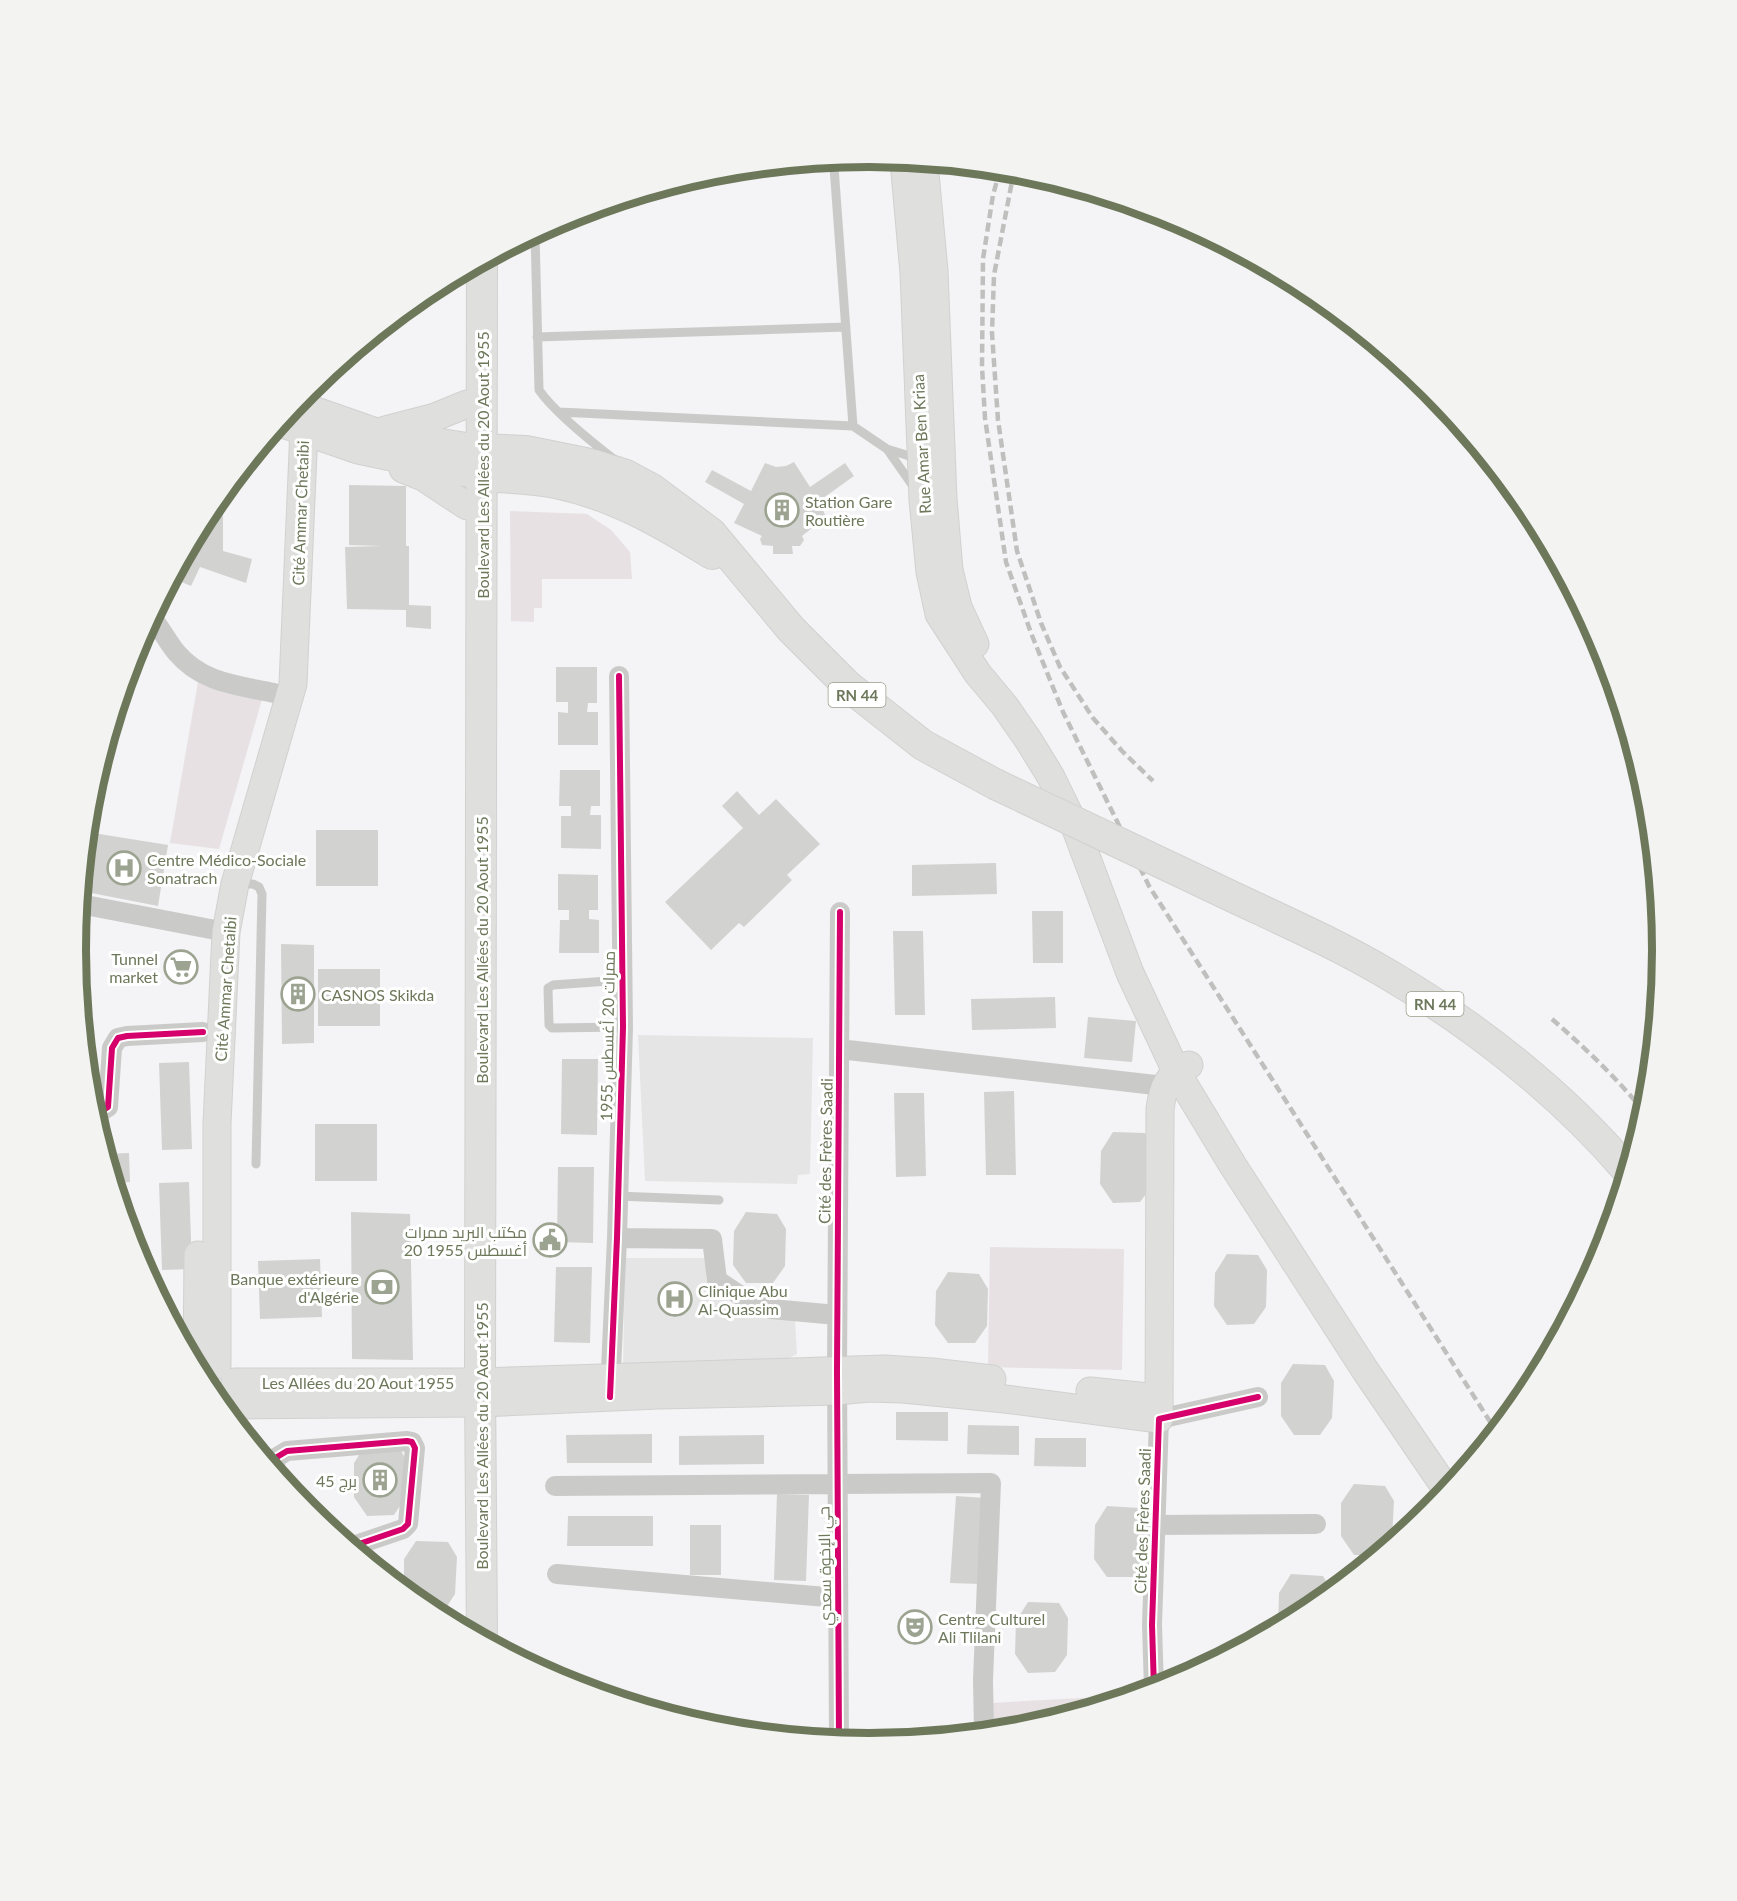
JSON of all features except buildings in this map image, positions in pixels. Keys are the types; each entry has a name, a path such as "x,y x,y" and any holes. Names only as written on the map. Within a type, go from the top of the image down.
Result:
{"main road":[{"name":"Rue Amar Ben Kriaa","path":"905,168 932,459 943,499 953,588 958,607 1004,705"},
{"name":"Rue Amar Ben Kriaa","path":"925,169 934,272 932,459 923,500 930,572 939,614 978,674 1004,705 1029,741 1056,786 1074,824 1116,935 1139,971 1177,1075"},
{"name":"Boulevard Les Allées du 20 Aout 1955","path":"468,1624 473,1392 475,446 482,270"},
{"name":"Boulevard Les Allées du 20 Aout 1955","path":"468,277 475,446"},
{"path":"367,441 435,417 475,446 625,504 667,526 745,574"},
{"path":"296,418 367,441 475,509 527,465 595,465 626,475 652,489 711,533 745,574"},
{"name":"Cité Ammar Chetaibi","path":"218,1383 218,931 235,884 293,684 290,569 294,419"},
{"path":"367,441 475,446"},
{"name":"Cité Ammar Chetaibi","path":"218,1383 202,1032 240,807 277,679 290,569"},
{"name":"RN 44","path":"745,574 809,648 871,706 933,751 995,784 1362,960 1451,1014 1502,1050 1573,1115 1622,1164"},
{"path":"1177,1075 1301,1248 1452,1473"},
{"path":"1177,1075 1365,1370 1442,1483"},
{"name":"Cité des Frères Saadi","path":"1159,1409 1161,1109 1177,1075"},
{"path":"473,1392 837,1381 869,1388 934,1392 1105,1411 1159,1409"},
{"name":"Les Allées du 20 Aout 1955","path":"218,1383 473,1392"},
{"name":"Boulevard Les Allées du 20 Aout 1955","path":"473,1392 482,1632"}],"street":[{"path":"157,625 176,652 195,670 213,680 274,693"},
{"name":"ممرات 20 أغسطس 1955","path":"611,1387 623,1027 620,676"},
{"path":"87,905 218,931"},
{"name":"Cité des Frères Saadi","path":"837,1381 840,912"},
{"path":"103,1110 108,1107 112,1048 118,1038 202,1032"},
{"path":"839,1049 1177,1075"},
{"path":"617,1238 712,1239 717,1280 741,1296 771,1309 837,1315"},
{"name":"حي الإخوة سعدي","path":"837,1381 839,1732"},
{"path":"1159,1409 1258,1397"},
{"name":"Cité des Frères Saadi","path":"1154,1679 1152,1625 1159,1409"},
{"path":"276,1462 277,1457 287,1451 412,1442 415,1448 408,1524 403,1529 359,1544"},
{"path":"555,1486 991,1483 983,1680 984,1725"},
{"name":"Cité des Frères Saadi","path":"1155,1525 1316,1524"},
{"path":"557,1574 838,1598"}],"lane":[{"path":"834,168 853,426"},
{"path":"534,243 539,390 559,412 603,451 652,489"},
{"path":"537,338 846,327"},
{"path":"559,412 853,426 887,449 923,500"},
{"path":"887,449 932,459"},
{"path":"235,884 253,884 259,887 262,894 256,1164"},
{"path":"622,980 553,985 548,988 549,1025 552,1028 623,1027"},
{"path":"617,1196 719,1200"}],"shaded area":[{"path":"510,511 587,514 611,530 630,552 632,579 542,579 542,608 534,608 534,622 511,621"},
{"path":"198,682 263,696 219,849 170,843"},
{"path":"638,1035 813,1038 810,1174 798,1175 797,1184 645,1181"},
{"path":"990,1247 1124,1249 1122,1370 988,1367"},
{"name":"Clinique Abu Al-Quassim","path":"625,1258 705,1258 707,1281 746,1317 795,1320 797,1354 777,1364 623,1372"},
{"path":"1105,1697 1071,1707 992,1723 991,1703"}],"railway":[{"path":"998,179 983,259 982,367 985,418 1006,562 1031,633 1063,712 1149,886 1492,1424"},
{"path":"1012,181 994,275 992,333 998,420 1017,551 1041,623 1060,667 1093,718 1153,781"},
{"path":"1552,1019 1577,1041 1636,1103"}],"cycle path":[{"path":"610,1397 623,1027 619,676"},
{"path":"839,1732 837,1370 840,912"},
{"path":"103,1110 108,1107 112,1048 118,1038 203,1032"},
{"path":"1154,1679 1152,1625 1159,1419 1258,1397"},
{"path":"276,1462 277,1457 287,1451 412,1442 415,1448 408,1524 403,1529 358,1544"}],"place":[{"name":"Station Gare Routière","path":"782,510"},
{"name":"Centre Médico-Sociale Sonatrach","path":"124,868"},
{"name":"Tunnel market","path":"181,967"},
{"name":"CASNOS Skikda","path":"298,994"},
{"name":"مكتب البريد ممرات 20 أغسطس 1955","path":"550,1240"},
{"name":"Banque extérieure d'Algérie","path":"382,1287"},
{"name":"Clinique Abu Al-Quassim","path":"675,1299"},
{"name":"برج 45","path":"380,1480"},
{"name":"Centre Culturel Ali Tlilani","path":"915,1627"}]}
